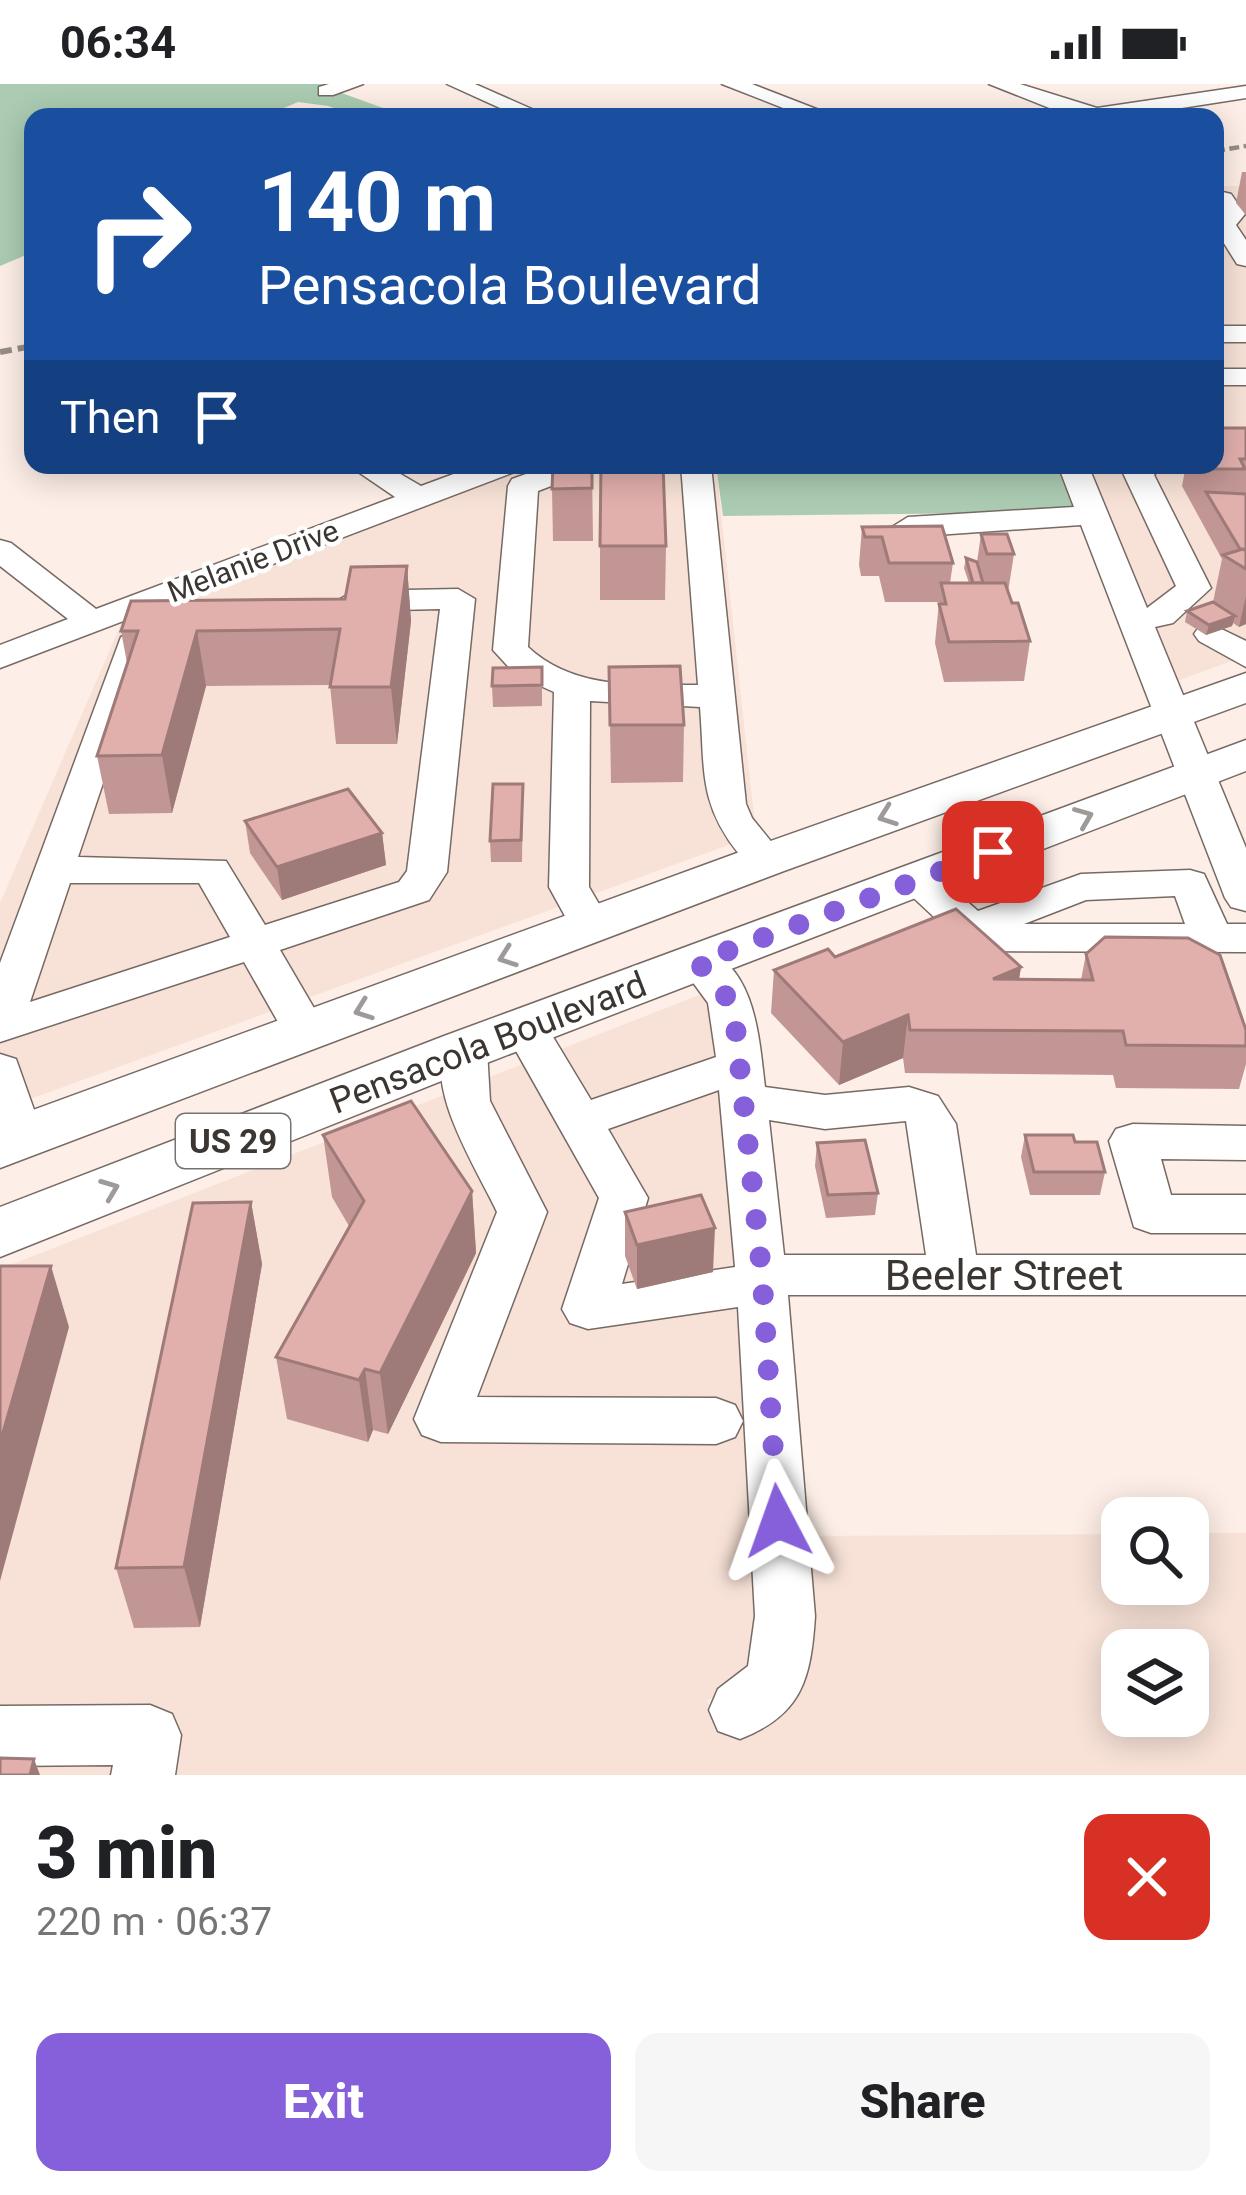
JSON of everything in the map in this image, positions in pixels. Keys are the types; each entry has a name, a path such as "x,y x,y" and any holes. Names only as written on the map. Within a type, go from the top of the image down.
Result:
{"main road":[{"name":"Pensacola Boulevard","path":"10,1142 1246,687"},
{"name":"Pensacola Boulevard","path":"0,1232 464,1050 1246,754"},
{"path":"766,860 817,915"},
{"path":"421,989 464,1050"}],"street":[{"path":"326,91 353,84"},
{"path":"457,84 517,108"},
{"path":"732,84 800,108"},
{"path":"999,84 1067,108"},
{"path":"1142,108 1246,92"},
{"path":"1238,233 1246,259"},
{"path":"379,474 419,498"},
{"name":"Melanie Drive","path":"0,657 482,474"},
{"path":"554,474 523,485 510,650 520,663 572,686 612,695 718,696"},
{"path":"697,474 728,804 733,821 766,860"},
{"path":"1077,474 1246,898"},
{"path":"1138,474 1194,589 1190,621"},
{"path":"908,527 1093,515"},
{"path":"0,550 92,622"},
{"path":"0,1026 414,891 428,872 458,598 323,602"},
{"path":"0,1026 133,644 233,604 255,604"},
{"path":"1134,620 1190,621 1246,656"},
{"path":"572,686 569,886 591,926"},
{"path":"54,870 212,870 306,1032"},
{"path":"917,879 981,937 1228,938"},
{"path":"698,962 729,1000 741,1083 762,1279 784,1616 782,1660 775,1680 766,1695 740,1710"},
{"path":"524,1028 579,1121 741,1083 825,1112 909,1104 922,1108 933,1124 954,1275"},
{"path":"464,1050 467,1101 522,1212 441,1419 716,1420"},
{"path":"0,1070 10,1142"},
{"name":"Beeler Street","path":"579,1121 624,1198 588,1309 762,1279 1246,1275"},
{"path":"1246,1143 1133,1141 1151,1214 1246,1214"},
{"path":"0,1736 150,1735 142,1775"}],"shaded area":[{"path":"1224,186 1246,186 1246,656 1174,682 1089,474 1224,474"},
{"path":"499,474 717,474 756,835 0,1110 0,903 124,617"},
{"path":"704,993 713,1004 741,1276 757,1656 739,1688 707,1700 727,1738 771,1721 803,1536 1101,1534 1101,1605 1209,1605 1209,1533 1246,1533 1246,1775 0,1775 0,1269"}],"green space":[{"path":"0,84 324,84 329,87 317,92 336,91 383,108 298,102 284,108 24,108 24,256 0,266"},
{"path":"717,474 1064,474 1079,512 723,516"}],"building":[{"path":"1224,428 1246,428 1246,459 1240,459 1245,469 1224,469"},
{"path":"553,474 592,474 592,488 552,489"},
{"path":"601,474 663,474 666,546 600,546"},
{"path":"1206,492 1246,494 1246,551 1240,549"},
{"path":"942,526 953,563 889,563 882,537 865,537 862,527"},
{"path":"981,534 1007,534 1014,554 987,554"},
{"path":"1243,549 1246,569 1223,555"},
{"path":"966,558 977,562 983,583 973,583"},
{"path":"407,566 391,687 330,687 340,629 197,631 162,755 97,756 138,631 121,631 131,601 345,599 351,567"},
{"path":"941,583 1005,583 1012,603 1018,603 1030,641 949,642 939,604 946,604"},
{"path":"1213,602 1235,616 1209,625 1187,611"},
{"path":"680,666 684,725 610,725 609,667"},
{"path":"542,667 542,685 492,686 493,668"},
{"path":"493,784 523,784 521,840 490,841"},
{"path":"348,789 382,833 277,867 245,821"},
{"path":"956,909 1021,967 993,979 1093,980 1086,954 1105,937 1188,938 1220,955 1246,1030 1246,1046 1126,1045 1123,1031 910,1030 908,1015 843,1042 774,970 828,949 835,957"},
{"path":"411,1101 472,1191 380,1373 365,1369 359,1380 276,1357 364,1201 323,1135"},
{"path":"1025,1135 1073,1135 1075,1142 1097,1142 1105,1172 1034,1172"},
{"path":"865,1140 878,1193 828,1195 817,1143"},
{"path":"701,1195 715,1228 637,1245 625,1212"},
{"path":"251,1202 184,1567 116,1568 193,1203"},
{"path":"0,1266 51,1266 0,1443"},
{"path":"0,1758 34,1759 30,1775 0,1775"}],"railway":[{"path":"1224,150 1246,146"},
{"path":"0,352 24,348"}],"route":[{"path":"778,1521 762,1275 735,1022 729,1000 698,962 993,852"}]}
